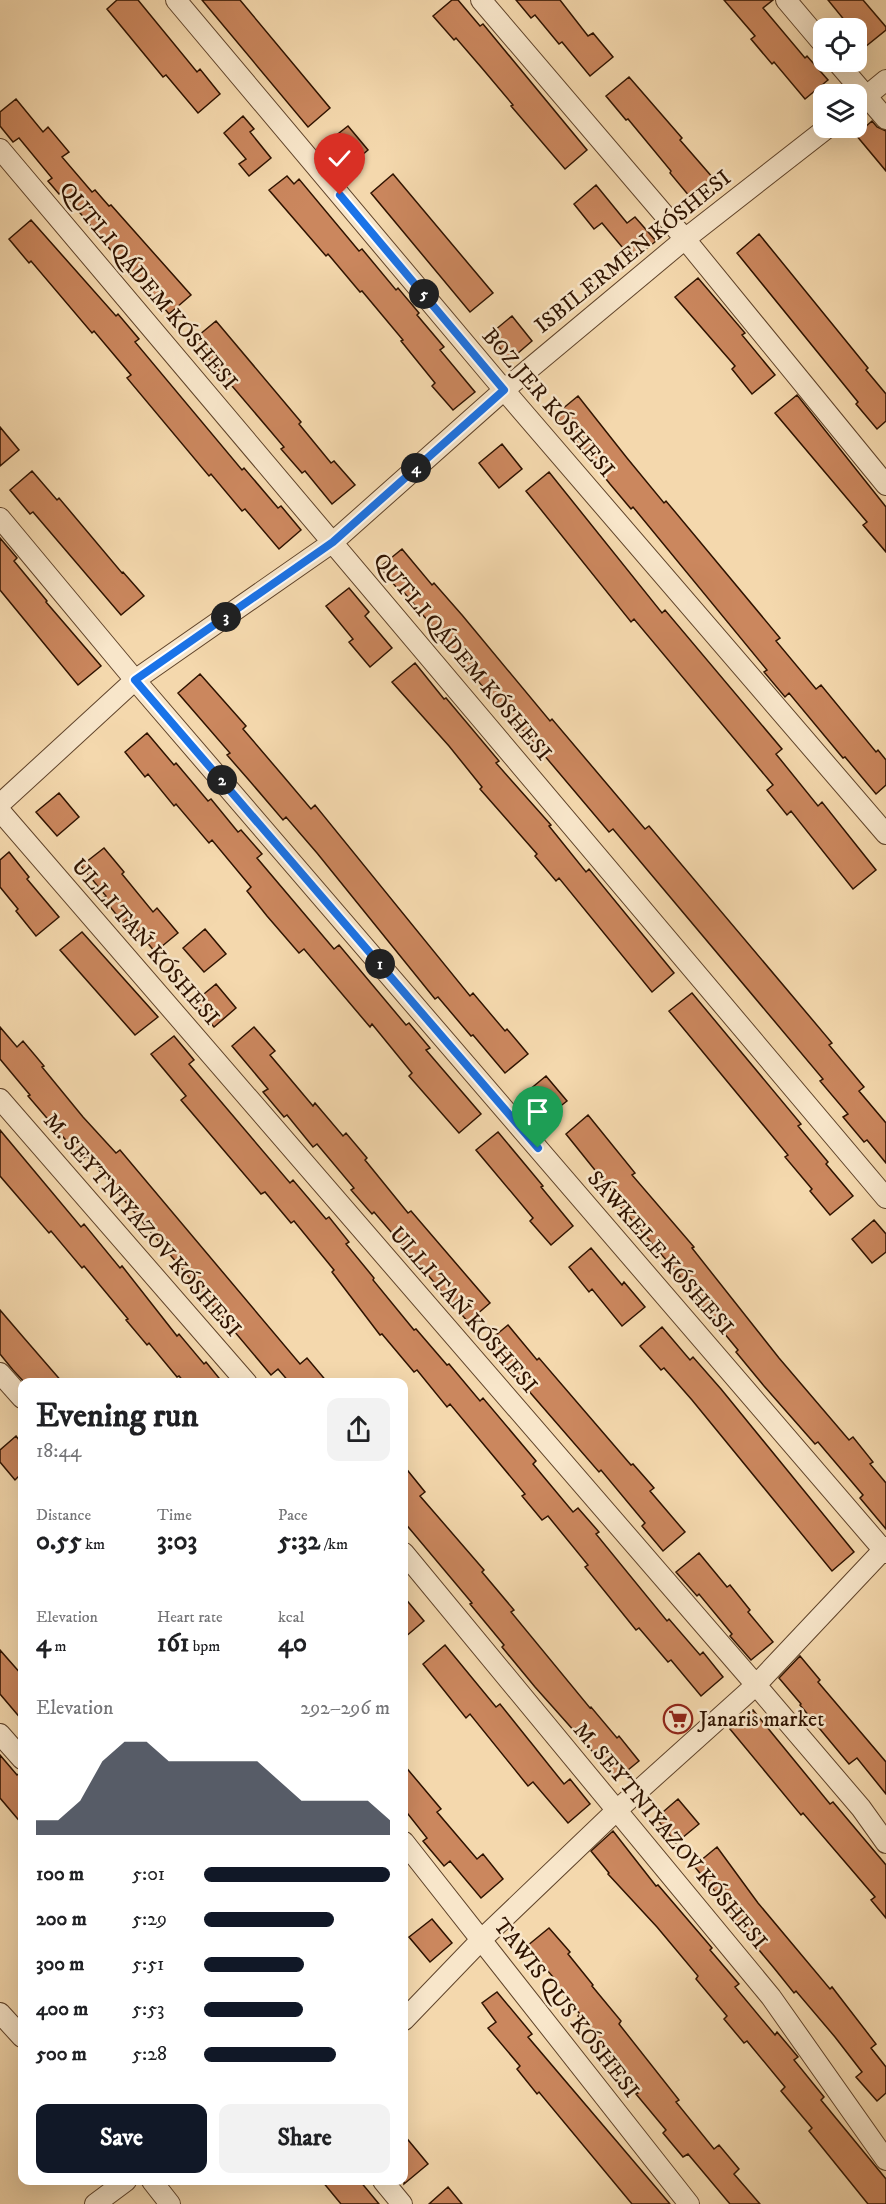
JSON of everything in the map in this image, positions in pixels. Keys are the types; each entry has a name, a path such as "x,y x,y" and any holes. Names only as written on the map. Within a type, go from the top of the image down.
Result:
{"street":[{"name":"BOZ JER KÓSHESI","path":"176,0 504,390 886,834"},
{"path":"481,0 685,239 886,485"},
{"path":"786,0 813,32"},
{"path":"867,97 886,80"},
{"path":"867,105 886,119"},
{"name":"ISBILERMEN KÓSHESI","path":"0,804 135,680 333,542 504,390 685,239 814,138"},
{"path":"0,149 886,1198"},
{"name":"SÁWKELE KÓSHESI","path":"0,518 135,680 885,1550"},
{"path":"0,811 756,1685 861,1808 886,1843"},
{"name":"M. SEYTNIYAZOV KÓSHESI","path":"0,1099 243,1378"},
{"path":"0,1373 18,1393"},
{"path":"408,2016 481,1940 617,1810 756,1685 885,1550"},
{"name":"M. SEYTNIYAZOV KÓSHESI","path":"408,1558 771,1997 886,2160"},
{"path":"0,1734 18,1754"},
{"path":"408,1847 689,2204"},
{"path":"0,2013 18,2033"},
{"path":"95,2204 121,2185"},
{"path":"155,2185 170,2204"},
{"path":"386,2185 402,2204"}],"building":[{"path":"117,0 138,0 197,72 200,69 220,94 198,113 166,75 163,77 107,9"},
{"path":"202,0 240,0 330,108 308,127"},
{"path":"452,0 458,0 480,26 483,24 587,150 565,169 456,38 454,40 433,16"},
{"path":"516,0 560,0 588,36 593,33 613,57 590,76 562,42 559,44 535,15 531,18"},
{"path":"724,0 773,0 763,8 805,58 807,56 813,63 813,72 821,72 828,80 823,84 813,84 813,92 805,99 751,39 755,36"},
{"path":"828,0 863,0 886,27 886,30 867,45 867,18 843,18"},
{"path":"629,77 713,178 690,197 628,119 626,120 606,96"},
{"path":"16,99 43,132 48,127 69,152 62,157 92,192 95,190 109,206 111,205 191,295 169,314 140,279 138,281 109,248 62,191 59,194 48,181 52,178 19,138 13,142 0,126 0,112"},
{"path":"243,116 254,129 250,132 271,158 249,176 239,164 246,159 224,133"},
{"path":"872,121 877,127 886,131 886,171 858,138 867,138 867,125"},
{"path":"348,126 368,150 346,169 325,144"},
{"path":"393,174 493,293 470,312 371,193"},
{"path":"287,176 294,184 299,179 359,251 362,249 396,290 398,288 444,347 440,350 475,392 453,410 432,386 435,383 401,341 403,340 362,291 360,292 328,254 326,256 269,190"},
{"path":"596,185 627,223 635,217 656,241 633,260 602,223 594,229 574,204"},
{"path":"31,220 116,316 118,314 139,339 135,342 242,470 244,468 278,508 281,506 301,530 279,549 245,509 242,511 211,474 209,476 127,378 131,375 94,331 92,333 31,261 29,263 9,239"},
{"path":"759,234 868,368 866,370 886,394 886,421 877,429 856,404 858,402 737,253"},
{"path":"698,278 745,333 742,335 775,375 752,394 732,369 735,366 675,297"},
{"path":"512,316 532,341 510,360 489,335"},
{"path":"216,321 301,422 299,424 331,463 334,461 355,485 332,504 305,471 302,473 281,449 284,447 193,340"},
{"path":"797,395 886,507 886,552 863,525 867,522 775,413"},
{"path":"578,396 664,503 666,501 780,638 776,641 816,689 821,685 876,752 878,750 886,760 886,785 876,794 789,693 785,697 764,672 767,670 633,507 631,509 610,484 555,415"},
{"path":"0,427 19,450 0,466"},
{"path":"502,444 522,469 499,488 479,463"},
{"path":"32,471 57,500 59,498 144,596 121,615 33,512 30,514 10,490"},
{"path":"549,472 662,613 665,610 782,749 776,754 818,806 822,802 876,870 853,889 791,811 787,815 767,790 773,785 634,619 631,622 526,491"},
{"path":"0,538 17,558 14,561 46,602 101,666 78,685 0,590"},
{"path":"402,549 432,585 434,583 462,615 550,721 552,719 645,829 649,826 832,1043 829,1045 864,1087 859,1091 886,1123 886,1163 867,1140 864,1142 843,1117 848,1114 820,1081 823,1079 613,829 609,832 380,567"},
{"path":"349,588 369,612 365,616 392,648 370,667 349,642 353,639 326,606"},
{"path":"415,663 499,761 496,763 551,825 549,826 586,872 589,869 674,973 652,992 559,878 556,881 535,856 537,854 480,789 482,787 449,746 392,682"},
{"path":"200,674 246,726 243,729 311,809 315,805 470,996 473,993 528,1054 505,1073 438,997 435,999 317,853 286,817 283,820 227,755 230,753 178,693"},
{"path":"147,733 208,801 211,799 238,832 241,830 262,854 257,858 334,949 339,945 406,1025 409,1023 430,1048 426,1050 481,1114 459,1133 409,1076 412,1073 372,1024 370,1027 304,949 299,953 267,916 247,891 251,887 212,840 209,843 148,774 145,777 125,752"},
{"path":"59,793 79,817 57,836 36,812"},
{"path":"104,848 153,912 157,908 178,933 155,952 128,919 123,923 103,898 106,896 81,866"},
{"path":"9,852 29,877 27,879 59,917 36,936 0,887 0,860"},
{"path":"205,929 226,954 204,972 183,948"},
{"path":"82,932 158,1017 135,1035 60,950"},
{"path":"216,984 236,1008 214,1027 193,1003"},
{"path":"692,993 801,1124 798,1126 853,1196 830,1215 785,1157 788,1155 669,1011"},
{"path":"0,1027 17,1047 23,1041 83,1117 116,1153 120,1150 300,1364 307,1358 324,1378 286,1378 278,1369 271,1375 87,1156 82,1159 28,1096 30,1095 0,1059"},
{"path":"254,1027 275,1051 270,1055 313,1106 315,1103 343,1136 346,1133 408,1213 411,1211 490,1303 468,1322 374,1212 372,1214 351,1190 354,1188 317,1144 313,1147 287,1115 284,1117 263,1092 268,1089 232,1046"},
{"path":"174,1036 194,1060 189,1064 290,1183 293,1180 326,1219 329,1217 349,1242 346,1244 374,1278 373,1280 414,1330 416,1329 447,1365 449,1364 480,1401 483,1398 536,1461 533,1464 573,1512 578,1508 599,1532 596,1534 667,1621 669,1619 700,1655 703,1652 723,1677 701,1696 671,1660 668,1662 639,1628 636,1630 585,1567 588,1565 548,1516 542,1520 522,1496 525,1494 450,1404 447,1407 417,1370 414,1372 382,1334 380,1335 332,1272 334,1270 294,1221 291,1223 265,1192 261,1194 181,1100 186,1096 151,1054"},
{"path":"546,1076 567,1101 544,1119 523,1095"},
{"path":"588,1115 635,1173 632,1175 694,1247 692,1248 779,1358 849,1440 853,1437 873,1462 870,1464 886,1483 886,1529 860,1498 863,1495 818,1442 815,1444 736,1352 738,1350 678,1277 680,1276 617,1203 619,1200 566,1134"},
{"path":"0,1130 81,1227 84,1224 120,1268 122,1266 177,1336 179,1334 219,1378 177,1377 149,1343 147,1345 126,1320 128,1319 84,1266 82,1268 51,1231 49,1233 0,1176"},
{"path":"498,1132 573,1226 551,1245 530,1221 533,1218 476,1150"},
{"path":"874,1220 886,1234 886,1252 872,1263 852,1239"},
{"path":"591,1248 622,1285 624,1282 645,1307 622,1326 592,1289 589,1292 569,1267"},
{"path":"0,1310 59,1378 20,1378 0,1354"},
{"path":"508,1325 654,1488 650,1491 685,1532 663,1551 642,1526 645,1523 601,1470 599,1472 508,1367 505,1369 485,1344"},
{"path":"662,1327 690,1360 693,1357 721,1389 854,1552 832,1571 692,1400 664,1368 661,1370 640,1346"},
{"path":"16,1436 18,1439 18,1477 15,1480 0,1462 0,1450"},
{"path":"408,1471 425,1492 420,1496 484,1570 482,1572 514,1610 511,1612 590,1708 617,1738 619,1736 639,1761 617,1779 502,1647 504,1645 470,1604 472,1603 408,1527"},
{"path":"699,1553 727,1587 730,1585 750,1610 748,1612 773,1642 751,1660 699,1594 697,1596 676,1572"},
{"path":"408,1602 424,1621 408,1635"},
{"path":"445,1645 496,1707 500,1704 564,1784 570,1779 590,1804 568,1823 533,1782 528,1786 470,1714 466,1718 423,1664"},
{"path":"0,1650 18,1670 18,1715 0,1694"},
{"path":"800,1656 820,1680 818,1682 886,1762 886,1794 857,1758 849,1764 779,1678"},
{"path":"753,1710 830,1804 833,1802 886,1865 886,1918 871,1900 875,1897 803,1813 801,1815 730,1729"},
{"path":"0,1755 18,1774 18,1819 0,1798"},
{"path":"408,1770 441,1809 437,1812 477,1859 483,1854 503,1879 481,1898 450,1861 444,1866 423,1841 427,1838 408,1814"},
{"path":"678,1799 699,1824 676,1843 656,1818"},
{"path":"613,1831 656,1886 658,1885 712,1948 710,1950 739,1984 735,1987 775,2035 777,2032 798,2057 794,2060 824,2097 821,2100 886,2179 886,2204 868,2204 809,2131 812,2128 781,2091 785,2087 747,2041 744,2043 724,2019 727,2016 696,1979 698,1976 608,1874 591,1851"},
{"path":"717,1847 758,1903 830,1989 832,1987 876,2044 871,2048 886,2067 886,2093 877,2101 856,2077 862,2072 835,2037 796,1991 794,1993 715,1897 718,1895 694,1866"},
{"path":"432,1919 452,1943 430,1962 409,1937"},
{"path":"549,1928 570,1952 568,1954 621,2021 619,2024 679,2100 676,2102 714,2149 719,2145 739,2169 734,2174 760,2204 730,2204 688,2154 683,2157 663,2133 666,2130 636,2094 638,2093 609,2057 611,2055 578,2016 580,2014 550,1979 553,1977 527,1946"},
{"path":"497,1992 532,2034 528,2037 670,2204 632,2204 539,2092 537,2094 517,2069 520,2066 488,2028 496,2022 482,2003"},
{"path":"408,2140 428,2164 408,2181"},
{"path":"325,2185 363,2185 379,2204 341,2204"},
{"path":"448,2187 462,2204 429,2204"}],"place":[{"name":"Janaris market","path":"678,1719"}],"route":[{"path":"340,195 504,390 333,542 135,680 538,1148"}]}
